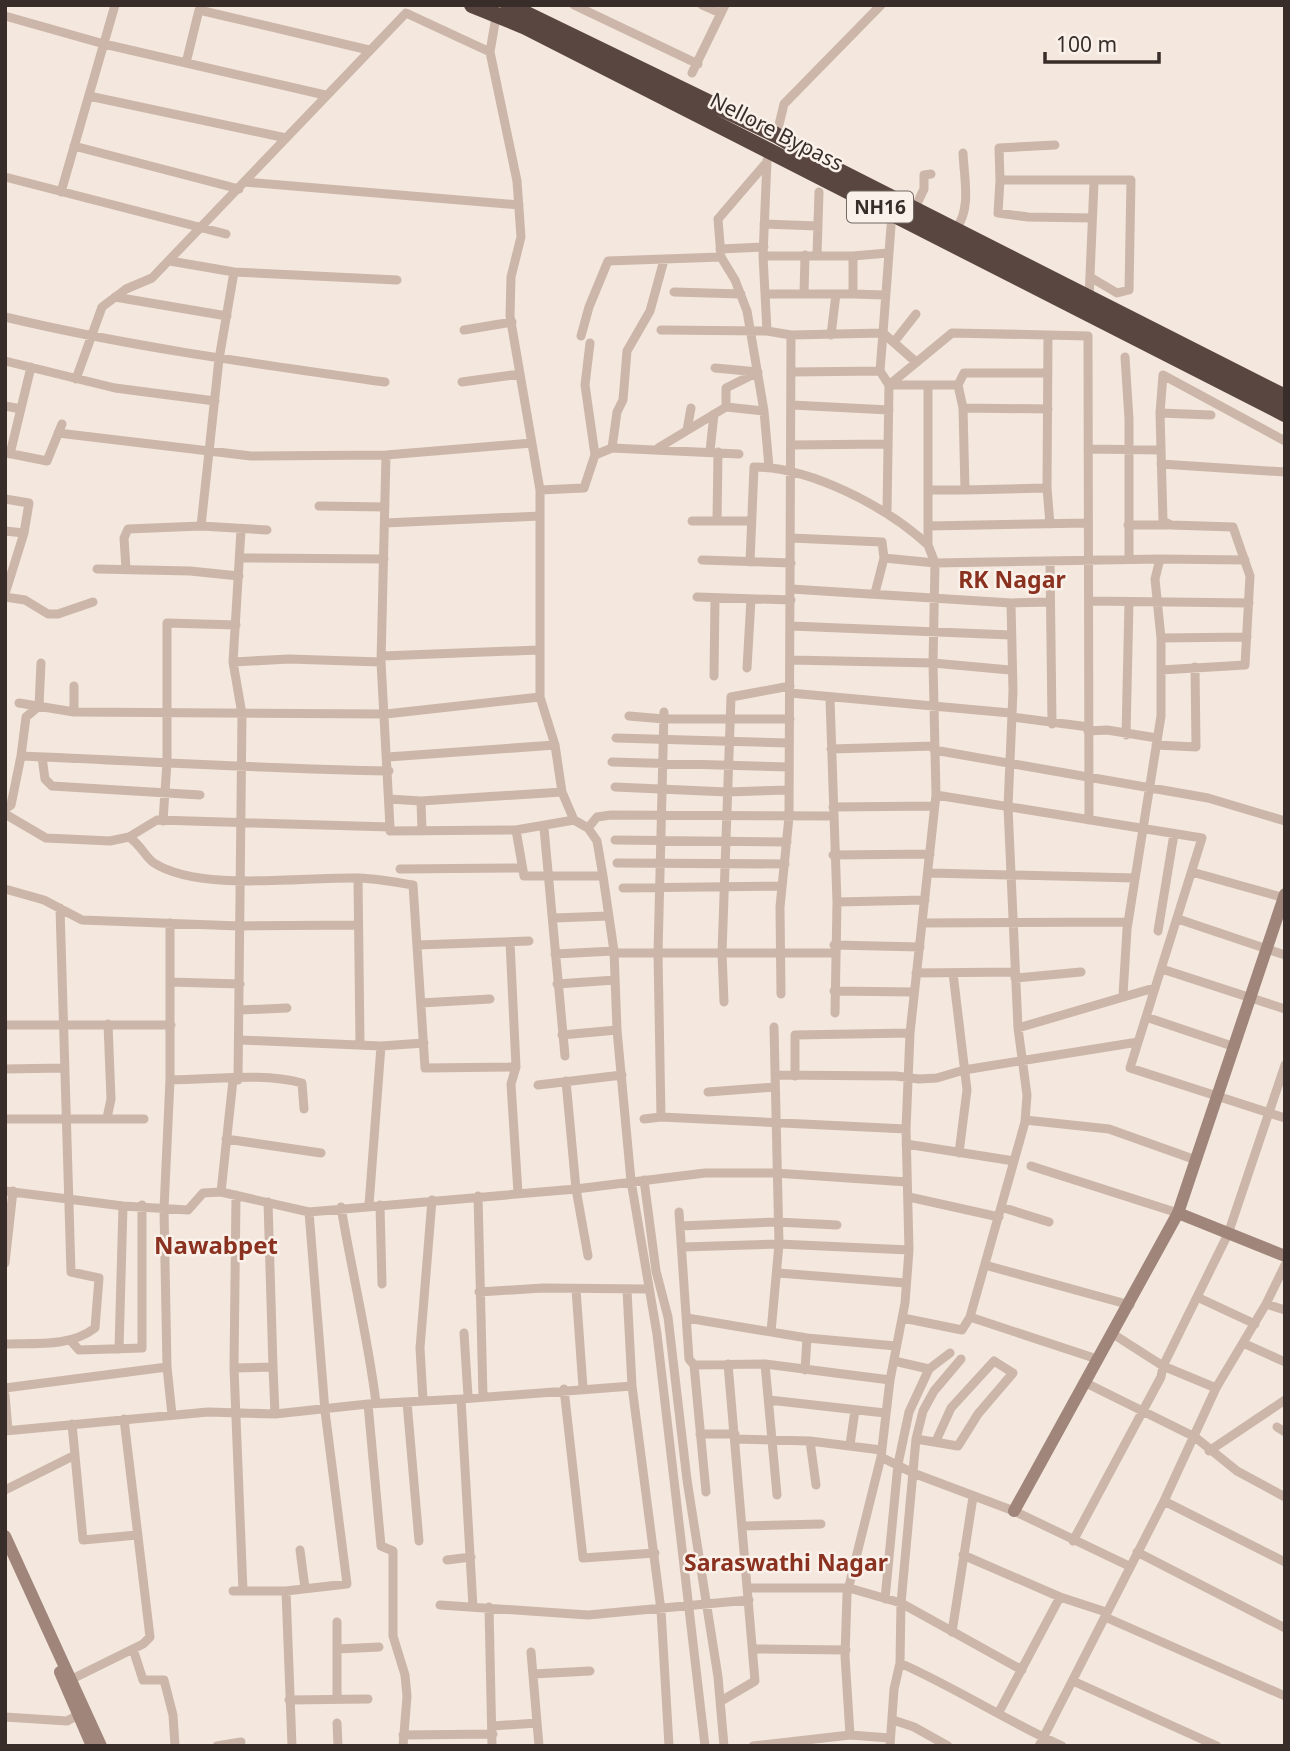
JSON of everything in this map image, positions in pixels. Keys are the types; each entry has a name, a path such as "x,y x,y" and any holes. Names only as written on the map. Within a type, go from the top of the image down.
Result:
{"highway":[{"name":"Nellore Bypass","path":"472,5 501,8 776,135 822,163 955,230 1285,414"},
{"name":"Nellore Bypass","path":"501,8 526,27 768,157 1285,397"}],"street":[{"path":"61,192 115,5"},
{"path":"574,5 698,64"},
{"path":"692,73 722,9 702,5"},
{"path":"767,331 764,224 768,157 784,104 881,5"},
{"path":"501,8 490,52 519,205 522,237 511,277 512,322 540,490 540,697 555,745 562,792 574,820 588,828 597,841 603,876 614,952 617,1030 631,1181 660,1360 691,1607 705,1746"},
{"path":"186,63 199,10 369,50"},
{"path":"76,379 102,307 115,297 152,278 170,261 406,13 490,52"},
{"path":"5,16 104,44 325,96"},
{"path":"89,96 286,138"},
{"path":"1055,145 999,148 998,213 1028,217 1092,218"},
{"path":"74,146 242,185 519,205"},
{"path":"955,230 963,220 965,204 963,153"},
{"path":"768,157 718,219 721,253 747,311 764,411 769,467"},
{"path":"914,210 924,189 923,174 931,174"},
{"path":"5,177 226,234"},
{"path":"1000,180 1131,180 1129,290 1117,293 1090,278"},
{"path":"1088,820 1088,306 1094,182"},
{"path":"817,255 819,192"},
{"path":"764,224 818,226"},
{"path":"887,512 889,385 880,371 891,226"},
{"path":"582,336 589,307 608,261 664,260 764,251 852,256 888,253"},
{"path":"804,294 805,255"},
{"path":"852,256 853,294"},
{"path":"612,448 617,412 623,400 627,351 650,311 664,260"},
{"path":"170,261 234,272 397,280"},
{"path":"201,526 219,359 234,272"},
{"path":"674,292 741,294"},
{"path":"765,294 885,295"},
{"path":"831,335 836,294"},
{"path":"115,297 227,316"},
{"path":"894,342 916,314"},
{"path":"5,317 91,337 219,359 385,382"},
{"path":"464,330 512,322"},
{"path":"661,330 767,331 791,335 883,333 916,362"},
{"path":"889,385 952,333 1088,336"},
{"path":"781,994 779,907 789,817 791,335"},
{"path":"1048,335 1047,488 1050,524"},
{"path":"540,490 584,488 595,455 585,385 590,343"},
{"path":"1125,357 1129,449 1129,559"},
{"path":"5,361 115,388 215,401"},
{"path":"31,367 8,453 47,461 60,429 251,456 386,455 532,443"},
{"path":"715,368 758,372"},
{"path":"792,372 880,371"},
{"path":"726,407 726,388 758,372"},
{"path":"964,490 963,408 958,385 964,373 1048,373"},
{"path":"462,382 520,374"},
{"path":"1171,525 1163,521 1161,515 1160,413 1163,375 1285,441"},
{"path":"889,385 958,385"},
{"path":"850,1735 846,1650 849,1588 881,1454 890,1380 903,1318 909,1250 906,1129 910,1033 930,873 936,795 933,706 935,563 928,545 928,386"},
{"path":"792,405 889,410"},
{"path":"5,406 21,409"},
{"path":"657,449 726,407 764,411"},
{"path":"687,430 691,408"},
{"path":"963,408 1048,409"},
{"path":"1160,413 1211,415"},
{"path":"714,414 717,521"},
{"path":"792,445 888,444"},
{"path":"595,455 612,448 739,454"},
{"path":"1088,449 1161,450"},
{"path":"386,455 381,659 386,714 390,831 516,830 544,828 574,820"},
{"path":"1161,464 1285,472"},
{"path":"750,562 754,467 792,472 887,512 928,545"},
{"path":"928,490 1047,488"},
{"path":"5,499 29,503 24,533 5,595 25,600 48,614 58,614 93,602"},
{"path":"319,506 385,507"},
{"path":"384,523 540,516"},
{"path":"692,521 751,522"},
{"path":"928,526 1088,523"},
{"path":"1128,525 1233,527 1250,576 1245,665 1161,670"},
{"path":"126,569 124,538 128,529 201,526 267,530"},
{"path":"221,1192 240,1040 242,713 233,662 242,530"},
{"path":"5,531 24,533"},
{"path":"791,538 882,542 884,558 874,593"},
{"path":"240,558 384,559"},
{"path":"884,558 935,563 1129,559 1245,560"},
{"path":"1123,995 1128,922 1157,741 1161,638 1155,602 1155,579 1160,559"},
{"path":"702,560 791,564"},
{"path":"1050,561 1052,724"},
{"path":"97,569 239,576"},
{"path":"791,589 1011,603 1050,602"},
{"path":"697,597 791,600"},
{"path":"714,676 715,598"},
{"path":"747,668 751,599"},
{"path":"1088,601 1249,603"},
{"path":"1126,734 1129,602"},
{"path":"903,1318 962,1331 970,1317 1025,1120 1027,1096 1018,1028 1011,922 1008,807 1013,691 1010,670 1011,603"},
{"path":"163,821 167,762 167,623 236,625"},
{"path":"790,626 1011,635"},
{"path":"1161,638 1247,637"},
{"path":"233,662 381,659 538,650"},
{"path":"790,660 933,663 1010,670"},
{"path":"5,809 11,805 26,717 39,706 41,663"},
{"path":"724,1002 722,953 731,697 790,690 830,699 1011,715 1196,747 1195,667"},
{"path":"74,686 74,712"},
{"path":"19,703 74,712 386,714 540,697"},
{"path":"830,699 836,902 835,1013"},
{"path":"629,716 790,719"},
{"path":"661,1116 658,954 664,716"},
{"path":"615,738 789,743"},
{"path":"388,757 555,745"},
{"path":"831,749 934,748 1208,798 1285,821"},
{"path":"21,756 242,768 389,772"},
{"path":"42,757 45,779 52,786 200,795"},
{"path":"612,762 789,768"},
{"path":"615,787 727,792 789,790"},
{"path":"389,799 421,801 562,792"},
{"path":"936,795 1202,838 1130,1068 1220,1094 1285,1118"},
{"path":"421,801 422,831"},
{"path":"588,828 597,817 727,814 789,817 934,806"},
{"path":"5,814 46,838 110,841 129,837 157,820 390,827"},
{"path":"544,828 565,1056"},
{"path":"516,830 524,876 603,876"},
{"path":"1158,931 1174,834"},
{"path":"129,837 141,845 152,863 192,877 241,880 358,878 413,885 425,1068 516,1067"},
{"path":"615,840 726,839 787,842"},
{"path":"833,855 930,854"},
{"path":"617,863 785,864"},
{"path":"400,869 521,868"},
{"path":"1014,1511 1097,1359 1130,1305 1178,1213 1284,897 1192,872"},
{"path":"930,873 1135,878"},
{"path":"358,878 356,925 360,1044"},
{"path":"623,888 782,886"},
{"path":"5,889 44,900 82,920 239,926 356,925"},
{"path":"836,902 925,900"},
{"path":"5,1344 71,1341 95,1328 99,1278 71,1272 60,908"},
{"path":"554,918 609,916"},
{"path":"1178,919 1285,955"},
{"path":"922,923 1128,922"},
{"path":"170,923 170,1080 164,1209 167,1367 172,1415"},
{"path":"416,945 529,941"},
{"path":"510,942 516,1067 511,1084 518,1193"},
{"path":"555,954 722,953 920,947"},
{"path":"1162,970 1285,1009"},
{"path":"916,973 1015,975 1081,972"},
{"path":"953,973 967,1090 959,1153"},
{"path":"557,984 615,980"},
{"path":"170,982 240,984"},
{"path":"1018,1028 1154,988"},
{"path":"834,991 914,992"},
{"path":"421,1003 489,999"},
{"path":"240,1010 287,1008"},
{"path":"1146,1017 1235,1046"},
{"path":"107,1118 111,1099 108,1024"},
{"path":"5,1025 171,1025"},
{"path":"771,1332 779,1244 775,1173 774,1027"},
{"path":"562,1035 617,1030"},
{"path":"795,1076 795,1035 910,1033"},
{"path":"240,1040 381,1046 424,1043"},
{"path":"775,1075 937,1078 964,1070 1138,1042"},
{"path":"369,1205 381,1046"},
{"path":"1073,1541 1161,1377 1163,1366 1228,1234 1285,1066"},
{"path":"5,1069 64,1068"},
{"path":"538,1084 622,1075"},
{"path":"170,1080 235,1080 275,1076 302,1083 304,1109"},
{"path":"566,1081 576,1189 588,1256"},
{"path":"708,1092 775,1087"},
{"path":"644,1119 661,1116 906,1129"},
{"path":"5,1119 144,1119"},
{"path":"1025,1120 1109,1129 1196,1160"},
{"path":"226,1139 321,1153"},
{"path":"906,1144 1014,1161"},
{"path":"1031,1166 1178,1213 1285,1256"},
{"path":"5,1263 9,1191 123,1206 142,1205 188,1210 204,1193 221,1192 309,1212 341,1207 576,1189 705,1172 775,1173 907,1182"},
{"path":"644,1180 656,1271 668,1317 721,1701 724,1746"},
{"path":"236,1195 234,1368 238,1591 286,1591 347,1584 325,1410 309,1212"},
{"path":"478,1196 483,1396"},
{"path":"909,1197 1049,1222"},
{"path":"424,1400 420,1348 432,1200"},
{"path":"268,1202 275,1414"},
{"path":"71,1341 79,1350 142,1348 142,1205"},
{"path":"380,1205 382,1284"},
{"path":"119,1349 123,1206"},
{"path":"341,1207 368,1340 380,1546 393,1551 393,1636 405,1675 407,1696 403,1741 537,1723"},
{"path":"679,1212 691,1362 706,1492"},
{"path":"680,1226 777,1223 836,1225"},
{"path":"682,1247 779,1244 909,1250"},
{"path":"985,1265 1130,1305"},
{"path":"1041,1741 1164,1501 1216,1388 1255,1324 1285,1265"},
{"path":"778,1273 906,1283"},
{"path":"576,1289 583,1388"},
{"path":"480,1292 648,1289"},
{"path":"627,1290 632,1386 661,1610 669,1746"},
{"path":"1197,1297 1255,1324"},
{"path":"1266,1304 1285,1310"},
{"path":"970,1317 1097,1359"},
{"path":"687,1318 807,1338 896,1346"},
{"path":"464,1332 464,1398 473,1607"},
{"path":"1113,1334 1163,1366 1216,1388"},
{"path":"804,1370 807,1338"},
{"path":"1243,1343 1285,1362"},
{"path":"885,1599 898,1464 909,1412 929,1369 950,1353"},
{"path":"753,1746 850,1735 890,1742 900,1663 901,1603 916,1439 923,1411 934,1391 961,1359"},
{"path":"660,1360 765,1364 890,1380"},
{"path":"894,1361 929,1369"},
{"path":"916,1439 958,1446 978,1414 1013,1373 994,1361 950,1408 936,1441"},
{"path":"721,1701 755,1681 727,1364"},
{"path":"765,1364 777,1494"},
{"path":"5,1388 167,1367"},
{"path":"234,1368 273,1367"},
{"path":"1086,1383 1195,1437 1209,1451 1285,1497"},
{"path":"5,1395 7,1430 172,1415 235,1411 275,1414 372,1404 632,1386"},
{"path":"564,1389 583,1558 655,1553"},
{"path":"769,1400 885,1413"},
{"path":"1209,1451 1285,1400"},
{"path":"407,1402 419,1541"},
{"path":"850,1445 855,1410"},
{"path":"69,1681 133,1649 150,1637 124,1419"},
{"path":"72,1424 83,1540 137,1535"},
{"path":"700,1434 850,1445 881,1454 913,1473 1014,1511 1129,1566"},
{"path":"810,1441 816,1485"},
{"path":"5,1490 75,1455"},
{"path":"952,1632 973,1497"},
{"path":"1164,1501 1285,1562"},
{"path":"743,1526 821,1524"},
{"path":"5,1536 83,1713 102,1746"},
{"path":"300,1550 305,1588"},
{"path":"1137,1552 1285,1628"},
{"path":"5,1554 69,1681"},
{"path":"963,1555 1105,1614 1285,1696"},
{"path":"447,1560 471,1557"},
{"path":"748,1588 849,1588 901,1603 1022,1670"},
{"path":"286,1591 292,1746"},
{"path":"999,1712 1060,1597"},
{"path":"440,1605 588,1615 749,1600"},
{"path":"489,1607 492,1746"},
{"path":"337,1622 337,1699"},
{"path":"337,1649 379,1647"},
{"path":"133,1649 143,1680 164,1680 173,1716 175,1746"},
{"path":"754,1649 846,1650"},
{"path":"531,1652 539,1746"},
{"path":"900,1663 999,1712 1041,1741 1062,1746"},
{"path":"533,1674 590,1671"},
{"path":"1073,1681 1217,1746"},
{"path":"289,1700 368,1699"},
{"path":"5,1717 67,1721 83,1713"},
{"path":"83,1713 92,1746"},
{"path":"892,1720 914,1727 948,1746"},
{"path":"337,1723 338,1746"},
{"path":"217,1746 242,1742"}],"district":[{"name":"RK Nagar","path":"1012,579"},
{"name":"Nawabpet","path":"216,1244"},
{"name":"Saraswathi Nagar","path":"786,1562"}]}
